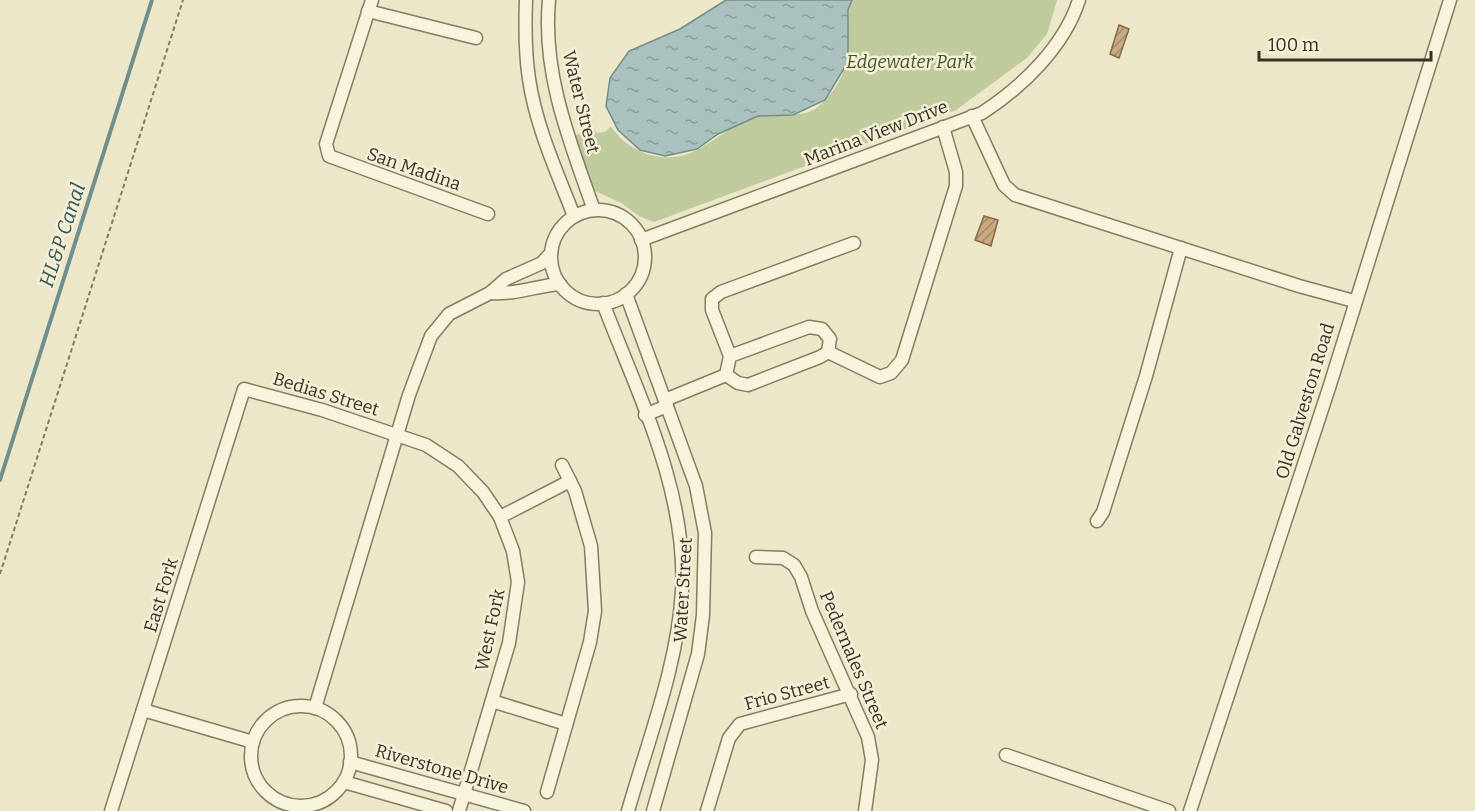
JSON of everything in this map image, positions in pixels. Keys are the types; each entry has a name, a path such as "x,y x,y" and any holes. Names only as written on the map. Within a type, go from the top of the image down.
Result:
{"street":[{"path":"526,0 525,41 533,100 547,147 574,216"},
{"name":"Water Street","path":"549,0 548,52 555,90 565,131 594,210"},
{"name":"Marina View Drive","path":"641,240 972,116 1010,93 1042,61 1067,27 1079,0"},
{"name":"Old Galveston Road","path":"1190,811 1329,388 1354,301 1450,0"},
{"path":"370,6 476,38"},
{"name":"San Madina","path":"370,6 326,144 328,156 488,214"},
{"path":"972,116 1004,185 1015,195 1354,301"},
{"path":"726,375 738,383 748,385 828,352 880,378 891,373 902,360 956,186 956,172 943,127"},
{"path":"594,210 622,217 634,227 641,240 644,264 641,275 626,294 603,303 579,300 560,284 553,269 551,253 554,238 563,226 574,216 594,210"},
{"path":"726,375 730,356 712,310 712,299 722,292 854,243"},
{"path":"1097,521 1103,512 1146,376 1181,248"},
{"path":"446,811 344,782 334,794 319,803 286,808 273,798 258,780 251,758 253,742 260,728 270,716 284,709 299,706 315,708 397,435 431,336 449,314 490,293 506,279 542,263 551,253"},
{"path":"490,293 509,295 536,286 560,284"},
{"name":"Water Street","path":"626,294 696,486 705,533 705,575 698,654 653,811"},
{"name":"Water Street","path":"603,303 664,464 677,518 682,560 682,592 666,675 628,811"},
{"path":"730,356 809,327 822,328 830,339 828,352"},
{"path":"645,415 726,375"},
{"name":"Bedias Street","path":"244,389 322,410 397,435"},
{"name":"East Fork","path":"111,811 244,389"},
{"name":"West Fork","path":"397,435 426,445 458,466 483,492 500,518 513,551 518,582 509,643 459,811"},
{"path":"547,792 590,642 595,611 591,546 584,518 562,465"},
{"path":"500,518 570,481"},
{"name":"Pedernales Street","path":"756,557 783,558 794,565 801,577 824,640 851,694 868,737 872,760 865,811"},
{"name":"Frio Street","path":"707,811 734,729 740,724 851,694"},
{"path":"492,701 566,724"},
{"name":"Riverstone Drive","path":"315,708 337,722 345,732 350,745 350,762 344,782"},
{"path":"144,710 253,742"},
{"path":"1006,755 1169,811"},
{"name":"Riverstone Drive","path":"350,762 524,811"}],"path":[{"path":"0,574 183,0"}],"green space":[{"name":"Edgewater Park","path":"852,0 1057,0 1047,34 1027,58 956,110 654,222 595,191 573,136 594,129 597,133 605,132 611,126 618,135 637,150 660,157 672,157 695,151 733,127 758,116 799,114 814,110 833,91 841,78 847,54 847,29"}],"water":[{"path":"726,0 852,0 848,10 848,62 825,100 793,115 758,116 718,134 697,149 665,156 640,150 618,130 606,106 610,78 629,51 680,29"}],"building":[{"path":"1119,25 1129,29 1119,58 1110,54"},
{"path":"984,216 998,220 991,246 975,240"}],"waterway":[{"name":"HL&P Canal","path":"0,480 152,0"}]}
